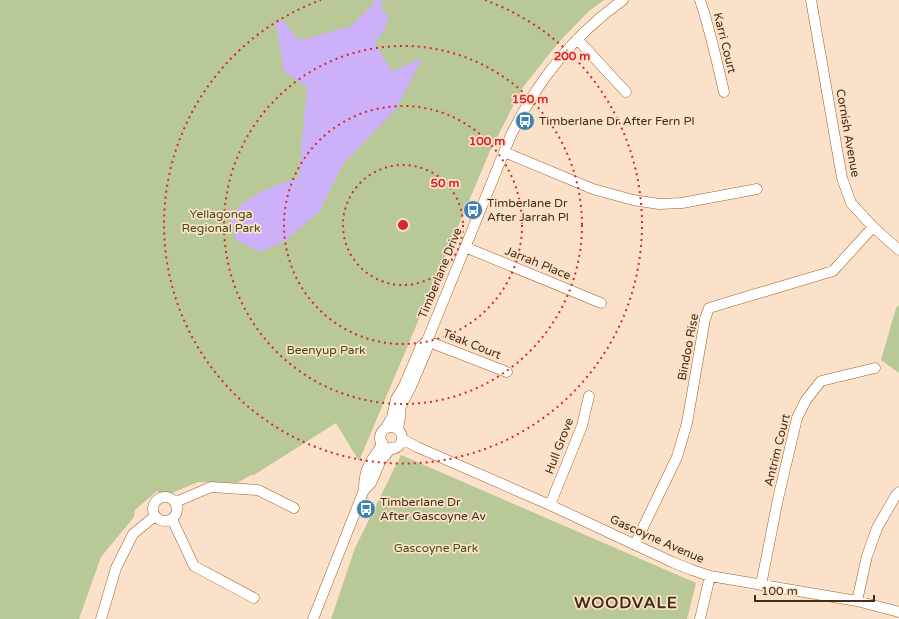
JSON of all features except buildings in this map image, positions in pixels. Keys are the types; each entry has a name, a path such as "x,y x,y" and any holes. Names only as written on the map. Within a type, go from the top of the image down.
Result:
{"street":[{"name":"Timberlane Drive","path":"400,434 400,409 402,402 410,389 427,349 427,341 504,152 522,113 550,69 576,39 623,0"},
{"name":"Karri Court","path":"700,0 715,51 724,92"},
{"name":"Cornish Avenue","path":"811,0 842,178 851,203 873,227 899,250"},
{"path":"576,39 626,92"},
{"path":"504,152 593,189 633,200 659,204 682,203 756,189"},
{"name":"Bindoo Rise","path":"635,544 677,457 687,423 705,319 709,308 832,271 873,227"},
{"name":"Jarrah Place","path":"465,247 601,303"},
{"name":"Timberlane Drive","path":"386,428 392,417 396,399 404,386 421,346 427,341"},
{"name":"Teak Court","path":"427,341 507,372"},
{"name":"Antrim Court","path":"762,585 778,499 797,418 806,400 821,381 875,368"},
{"name":"Hull Grove","path":"550,505 582,426 589,396"},
{"path":"313,619 364,490 364,480 368,466 379,450 382,442 382,433 386,428 392,427 400,434 400,444 393,448 380,462 371,483 364,490"},
{"name":"Gascoyne Avenue","path":"400,434 417,447 550,505 692,570 710,576 857,601 899,612"},
{"path":"382,442 386,446 393,448"},
{"name":"Gascoyne Avenue","path":"393,448 417,447"},
{"path":"176,502 211,487 258,490 294,508"},
{"path":"857,601 867,556 877,528 899,492"},
{"path":"160,497 172,498 176,502 178,510 172,519 164,521 155,516 153,512 154,503 160,497"},
{"path":"101,619 116,568 134,534 155,516"},
{"path":"172,519 194,566 254,598"},
{"path":"700,619 710,576"}],"green space":[{"name":"Yellagonga Regional Park","path":"0,0 604,0 589,11 559,42 523,87 490,151 359,461 336,423 254,475 251,475 237,483 198,482 165,496 157,491 135,510 134,517 101,557 79,619 0,619"},
{"path":"899,305 899,373 881,360 896,308"},
{"name":"Gascoyne Park","path":"401,455 696,583 687,619 331,619 355,548"}],"shaded area":[{"path":"375,0 383,0 381,7 389,17 385,29 375,43 392,72 423,57 396,109 343,164 319,212 286,240 260,252 236,240 230,218 243,203 261,192 299,177 307,87 284,72 275,20 286,23 297,39 306,39 351,26 374,3"}],"place":[{"name":"Timberlane Dr After Fern Pl","path":"525,121"},
{"name":"Timberlane Dr After Jarrah Pl","path":"473,210"},
{"name":"Timberlane Dr After Gascoyne Av","path":"366,509"}],"district":[{"name":"WOODVALE","path":"626,602"}],"park label":[{"name":"Beenyup Park","path":"326,350"}]}
